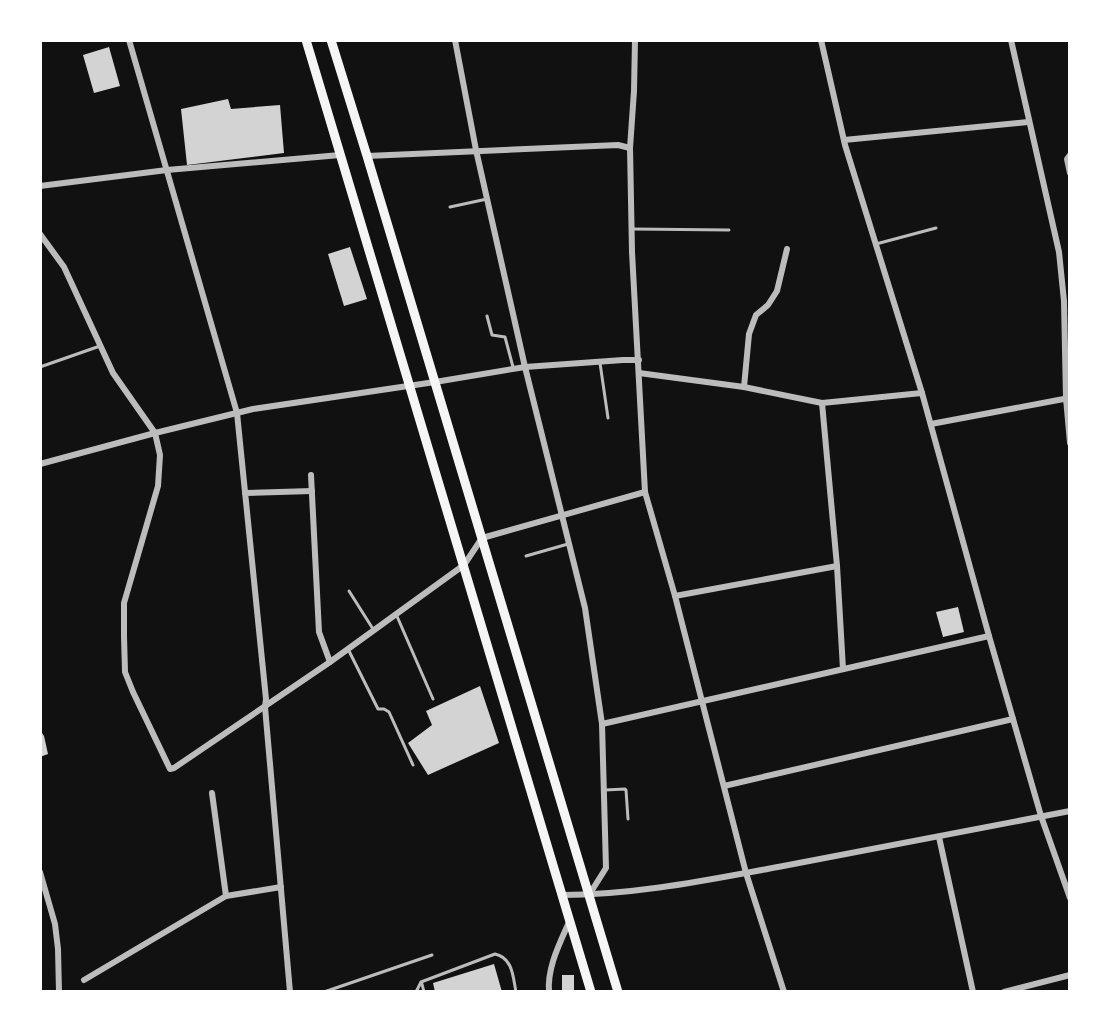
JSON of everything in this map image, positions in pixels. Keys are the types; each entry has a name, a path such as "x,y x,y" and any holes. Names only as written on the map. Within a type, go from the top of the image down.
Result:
{"main road":[{"path":"306,40 591,992"},
{"path":"331,40 618,992"}],"street":[{"path":"129,40 237,413 265,688 290,992"},
{"path":"454,40 476,150 525,367 585,608 602,724 605,790 606,868 589,895"},
{"path":"635,40 630,148 645,492 675,596 746,873 784,992"},
{"path":"821,40 844,140 922,393 1041,816 1070,898"},
{"path":"1011,40 1059,252 1064,301 1070,443"},
{"path":"844,140 1028,122"},
{"path":"367,156 618,145 630,148"},
{"path":"40,186 167,170 340,155"},
{"path":"1070,155 1067,159 1070,172"},
{"path":"40,234 64,267 113,373 155,433 160,455 158,486 124,603 125,672 169,768 174,768 266,707 396,615 464,565 482,538 645,492"},
{"path":"744,387 749,334 756,315 768,305 777,291 787,249"},
{"path":"40,464 237,413 525,367 639,360"},
{"path":"639,373 744,387 822,403 922,393"},
{"path":"931,424 1068,398"},
{"path":"822,403 837,566 843,669"},
{"path":"311,476 319,632 330,662"},
{"path":"245,493 312,491"},
{"path":"675,596 837,566"},
{"path":"602,724 989,636"},
{"path":"723,786 1013,719"},
{"path":"212,793 226,896"},
{"path":"562,896 634,891 746,873 1070,811"},
{"path":"939,837 972,992"},
{"path":"40,872 55,924 59,992"},
{"path":"84,980 226,896 281,887"},
{"path":"549,992 548,980 556,951 570,920"},
{"path":"1004,992 1070,975"}],"lane":[{"path":"450,207 487,200"},
{"path":"876,244 936,228"},
{"path":"632,229 729,230"},
{"path":"487,316 492,335 505,337 513,369"},
{"path":"40,367 100,346"},
{"path":"599,362 608,418"},
{"path":"526,556 568,544"},
{"path":"349,591 374,630"},
{"path":"396,615 433,699"},
{"path":"348,649 378,709 389,712 413,765"},
{"path":"605,790 626,790 628,819"},
{"path":"416,992 421,982 495,954 507,960 516,992"},
{"path":"324,992 432,955"},
{"path":"421,982 424,992"}],"building":[{"path":"109,47 120,86 94,93 83,55"},
{"path":"228,99 231,109 280,105 284,153 187,165 181,109"},
{"path":"350,247 367,299 344,306 328,254"},
{"path":"958,607 964,632 943,637 936,612"},
{"path":"480,686 499,743 428,775 408,743 432,725 426,711"},
{"path":"40,730 44,736 48,754 40,757"},
{"path":"494,964 502,992 435,992 433,983"},
{"path":"562,975 574,975 574,992 562,992"}]}
